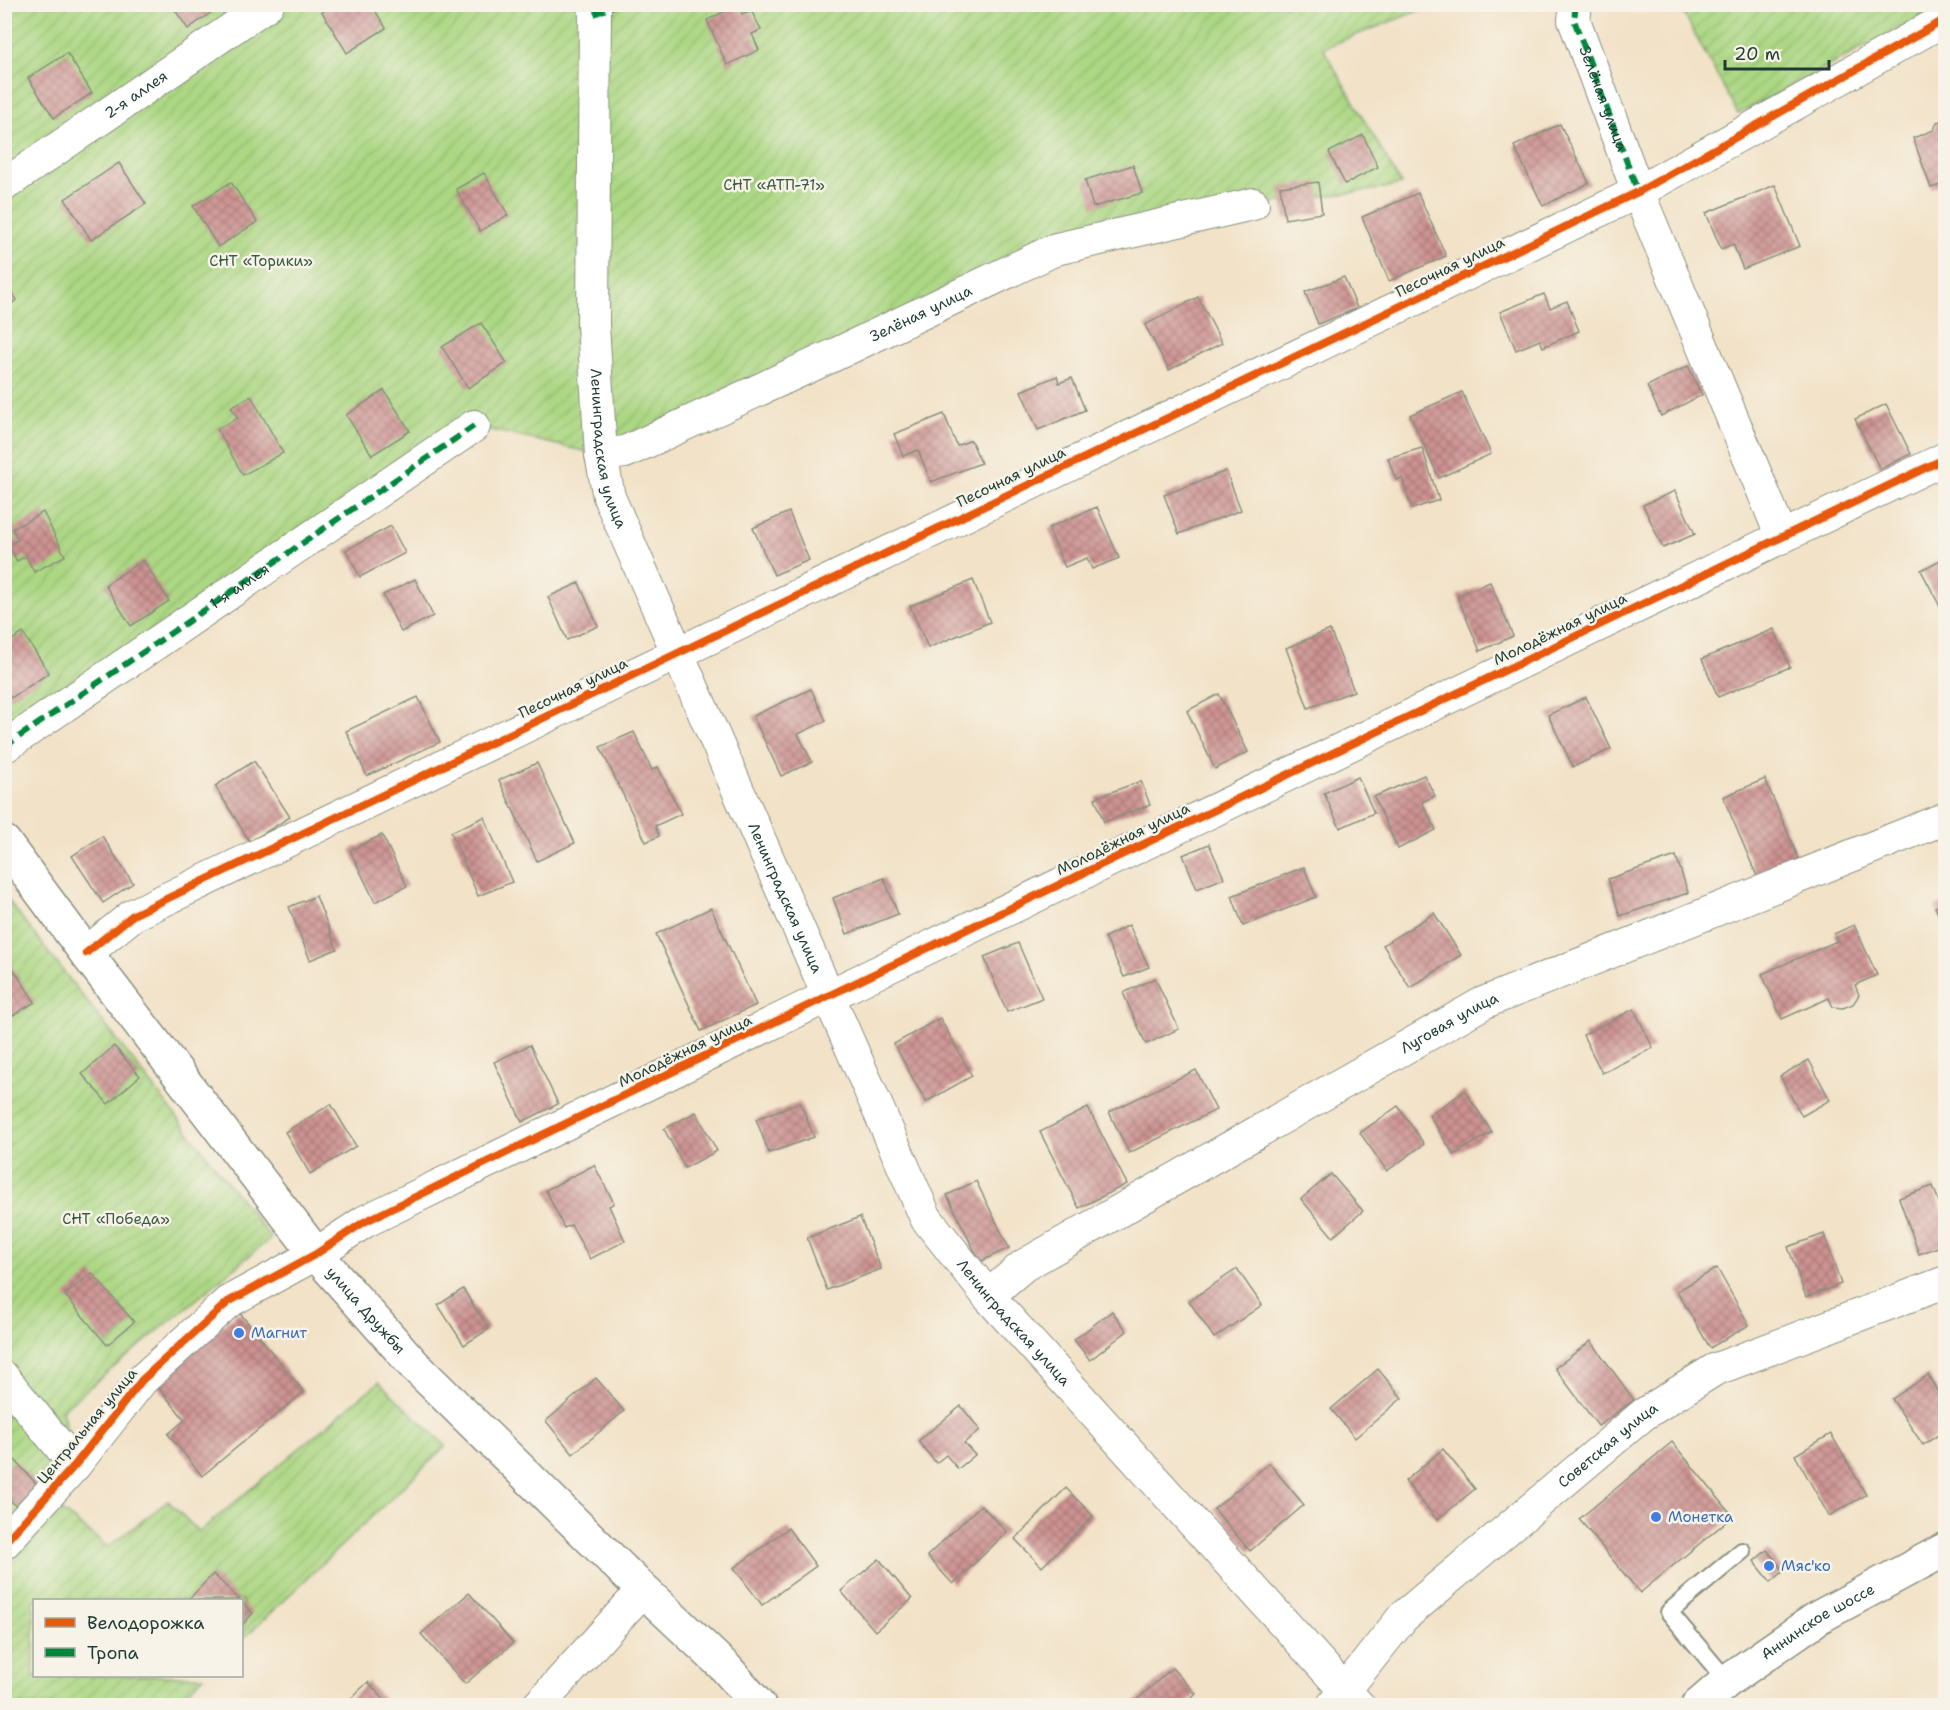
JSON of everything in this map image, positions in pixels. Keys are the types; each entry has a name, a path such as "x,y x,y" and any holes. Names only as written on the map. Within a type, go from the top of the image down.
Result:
{"street":[{"name":"2-я аллея","path":"4,185 268,4"},
{"name":"Зелёная улица","path":"1576,4 1574,20 1638,192 1782,537"},
{"name":"Ленинградская улица","path":"602,8 593,325 601,455 609,496 677,653 926,1218 988,1296 1346,1701"},
{"name":"Песочная улица","path":"86,953 133,915 1638,192 1946,19"},
{"name":"Зелёная улица","path":"601,455 626,452 1056,249 1253,204"},
{"name":"1-я аллея","path":"4,747 474,426"},
{"name":"Молодёжная улица","path":"316,1254 364,1221 1946,458"},
{"name":"Луговая улица","path":"988,1296 1023,1266 1483,1003 1946,818"},
{"name":"улица Дружбы","path":"4,842 316,1254 415,1366 643,1590 726,1668 759,1706"},
{"name":"Центральная улица","path":"4,1544 75,1465 142,1380 228,1302 316,1254"},
{"name":"Советская улица","path":"1346,1701 1403,1617 1644,1414 1714,1370 1946,1282"},
{"path":"4,1378 75,1465"},
{"name":"Аннинское шоссе","path":"1698,1706 1727,1681 1819,1617 1946,1549"},
{"path":"538,1706 643,1590"}],"lane":[{"path":"1727,1681 1669,1612 1742,1551"}],"green space":[{"path":"1945,4 1738,114 1679,5"},
{"path":"5,5 1433,5 1323,48 1401,184 1380,189 1264,204 1056,249 601,455 474,426 5,747"},
{"name":"СНТ «Победа»","path":"4,895 271,1238 62,1410 75,1465 57,1507 108,1547 168,1501 199,1532 379,1382 446,1446 243,1639 243,1599 33,1599 33,1677 203,1677 173,1705 5,1705"}],"building":[{"path":"171,4 223,4 188,29"},
{"path":"334,4 371,4 386,28 347,53 322,12"},
{"path":"738,5 742,14 751,10 761,30 752,34 759,50 727,65 707,20"},
{"path":"67,53 92,93 54,118 28,78"},
{"path":"1946,120 1946,183 1931,188 1913,138 1934,130 1937,122"},
{"path":"1560,124 1589,183 1543,206 1514,146"},
{"path":"1363,135 1378,167 1345,184 1329,152"},
{"path":"119,163 146,204 91,240 65,199"},
{"path":"1133,165 1142,193 1093,207 1085,180"},
{"path":"484,173 508,215 480,231 456,189"},
{"path":"231,182 257,222 218,247 193,206"},
{"path":"1318,182 1322,213 1285,219 1280,187"},
{"path":"1775,185 1800,246 1743,269 1733,244 1721,249 1706,213"},
{"path":"1418,193 1446,256 1389,281 1362,217"},
{"path":"1344,277 1357,308 1318,324 1305,292"},
{"path":"4,280 17,300 4,308"},
{"path":"1544,294 1550,308 1567,301 1579,331 1543,347 1540,340 1516,350 1500,312"},
{"path":"1198,297 1222,343 1169,370 1145,325"},
{"path":"481,323 507,363 468,388 442,347"},
{"path":"1688,366 1702,395 1661,416 1647,386"},
{"path":"1057,376 1059,383 1072,378 1085,410 1038,430 1021,391"},
{"path":"384,390 410,431 372,455 346,415"},
{"path":"1462,392 1491,454 1439,478 1410,415"},
{"path":"251,396 283,453 243,475 217,429 238,418 231,407"},
{"path":"1886,404 1911,454 1880,469 1855,419"},
{"path":"944,414 957,446 971,440 981,463 931,482 918,450 903,456 894,434"},
{"path":"1422,448 1439,500 1412,509 1402,478 1396,480 1388,458"},
{"path":"1226,471 1241,510 1179,534 1164,495"},
{"path":"1675,491 1695,534 1663,548 1643,505"},
{"path":"1097,507 1119,558 1092,569 1087,558 1065,567 1048,528"},
{"path":"43,512 65,556 34,572 26,556 17,561 8,545 18,540 12,529"},
{"path":"789,512 809,560 774,575 753,528"},
{"path":"391,526 405,553 360,577 346,550"},
{"path":"1946,557 1946,618 1921,570"},
{"path":"143,560 169,601 131,626 105,585"},
{"path":"415,579 433,616 401,632 383,595"},
{"path":"973,580 990,622 928,648 910,606"},
{"path":"1490,582 1513,636 1480,651 1457,596"},
{"path":"579,583 598,626 567,640 548,597"},
{"path":"1774,629 1790,667 1718,697 1702,659"},
{"path":"1330,630 1354,691 1308,708 1286,648"},
{"path":"23,633 49,673 11,698 4,688 4,645"},
{"path":"811,689 826,721 798,734 812,762 781,776 753,716"},
{"path":"1219,694 1248,752 1215,769 1187,711"},
{"path":"418,697 440,742 367,776 346,731"},
{"path":"1586,697 1611,749 1573,767 1548,715"},
{"path":"634,732 652,770 658,767 681,814 655,826 659,836 646,842 600,747"},
{"path":"254,761 290,817 250,842 215,786"},
{"path":"537,763 575,843 537,861 499,780"},
{"path":"1424,775 1435,796 1422,802 1436,830 1398,849 1374,797"},
{"path":"1358,777 1374,813 1340,828 1324,793"},
{"path":"1765,779 1801,864 1759,881 1723,797"},
{"path":"1141,781 1150,805 1104,822 1095,798"},
{"path":"484,817 512,882 478,896 451,832"},
{"path":"382,835 407,886 375,902 350,850"},
{"path":"102,836 133,883 103,903 72,856"},
{"path":"1209,844 1224,878 1197,889 1183,855"},
{"path":"1676,856 1688,893 1620,916 1608,879"},
{"path":"1304,867 1316,897 1243,926 1232,896"},
{"path":"884,878 898,914 847,934 833,898"},
{"path":"316,896 337,949 310,960 289,907"},
{"path":"1946,902 1946,929 1935,907"},
{"path":"711,908 756,1005 701,1031 656,934"},
{"path":"1434,913 1461,955 1410,988 1383,945"},
{"path":"1129,925 1149,967 1124,977 1105,937"},
{"path":"1854,925 1877,975 1855,985 1859,995 1853,1004 1843,1008 1833,1007 1829,998 1782,1019 1762,974 1837,941 1834,934"},
{"path":"1018,943 1042,998 1007,1012 984,957"},
{"path":"10,964 35,1002 12,1016 4,1004 4,968"},
{"path":"1155,978 1179,1029 1146,1044 1123,993"},
{"path":"1634,1009 1653,1048 1602,1073 1583,1035"},
{"path":"940,1018 972,1076 926,1102 894,1044"},
{"path":"530,1045 558,1104 522,1122 494,1062"},
{"path":"114,1046 140,1076 108,1104 82,1074"},
{"path":"1809,1060 1830,1100 1802,1116 1780,1076"},
{"path":"1196,1070 1216,1110 1129,1153 1109,1112"},
{"path":"1465,1091 1492,1132 1454,1155 1429,1115"},
{"path":"800,1102 814,1137 769,1153 756,1119"},
{"path":"331,1104 356,1146 310,1174 285,1132"},
{"path":"1398,1106 1424,1144 1387,1171 1360,1133"},
{"path":"1088,1108 1127,1184 1079,1208 1040,1132"},
{"path":"696,1112 717,1151 685,1168 664,1129"},
{"path":"594,1165 614,1203 609,1206 625,1241 590,1259 571,1225 564,1228 546,1190"},
{"path":"1331,1174 1363,1211 1333,1237 1301,1199"},
{"path":"976,1181 1009,1248 980,1262 947,1195"},
{"path":"1933,1186 1946,1220 1946,1244 1919,1254 1899,1198"},
{"path":"860,1217 881,1269 827,1290 807,1238"},
{"path":"1824,1234 1841,1284 1806,1297 1788,1247"},
{"path":"1717,1268 1749,1325 1710,1348 1677,1291"},
{"path":"1237,1269 1262,1305 1214,1338 1189,1301"},
{"path":"92,1273 134,1322 107,1345 65,1295"},
{"path":"463,1289 489,1329 464,1345 438,1305"},
{"path":"1112,1311 1127,1331 1090,1360 1074,1340"},
{"path":"239,1312 304,1392 202,1476 168,1434 185,1420 155,1383"},
{"path":"1591,1341 1634,1400 1598,1426 1555,1368"},
{"path":"1378,1369 1402,1398 1355,1438 1331,1409"},
{"path":"1928,1375 1946,1403 1946,1430 1923,1445 1892,1399"},
{"path":"596,1378 624,1411 573,1454 546,1421"},
{"path":"961,1406 980,1430 964,1443 975,1455 958,1469 946,1455 936,1463 918,1441"},
{"path":"1831,1434 1866,1495 1829,1516 1795,1455"},
{"name":"Монетка","path":"1672,1442 1733,1516 1640,1593 1579,1519"},
{"path":"1443,1449 1475,1489 1437,1520 1405,1481"},
{"path":"15,1460 40,1488 18,1508 4,1494 4,1469"},
{"path":"1269,1463 1304,1505 1250,1551 1214,1509"},
{"path":"1066,1488 1093,1516 1042,1567 1015,1539"},
{"path":"981,1505 1007,1532 953,1584 927,1556"},
{"path":"788,1528 816,1566 762,1605 734,1568"},
{"name":"Мяс'ко","path":"1767,1550 1784,1571 1771,1582 1754,1561"},
{"path":"879,1559 912,1599 875,1631 841,1591"},
{"path":"213,1574 239,1599 189,1599"},
{"path":"469,1593 513,1643 465,1684 421,1634"},
{"path":"243,1603 253,1613 243,1624"},
{"path":"1172,1668 1196,1694 1184,1706 1130,1706"},
{"path":"368,1682 390,1706 343,1706"}],"marked path":[{"path":"594,14 618,4"},
{"path":"1576,4 1574,20 1638,192"},
{"path":"4,747 474,426"}],"cycle path":[{"path":"86,953 133,915 1638,192 1946,19"},
{"path":"4,1543 75,1465 142,1380 228,1302 316,1254 364,1222 1946,458"}],"place":[{"name":"Магнит","path":"239,1333"},
{"name":"Монетка","path":"1656,1517"},
{"name":"Мяс'ко","path":"1769,1566"}],"park label":[{"name":"СНТ «АТП-71»","path":"774,185"},
{"name":"СНТ «Торики»","path":"261,261"}]}
